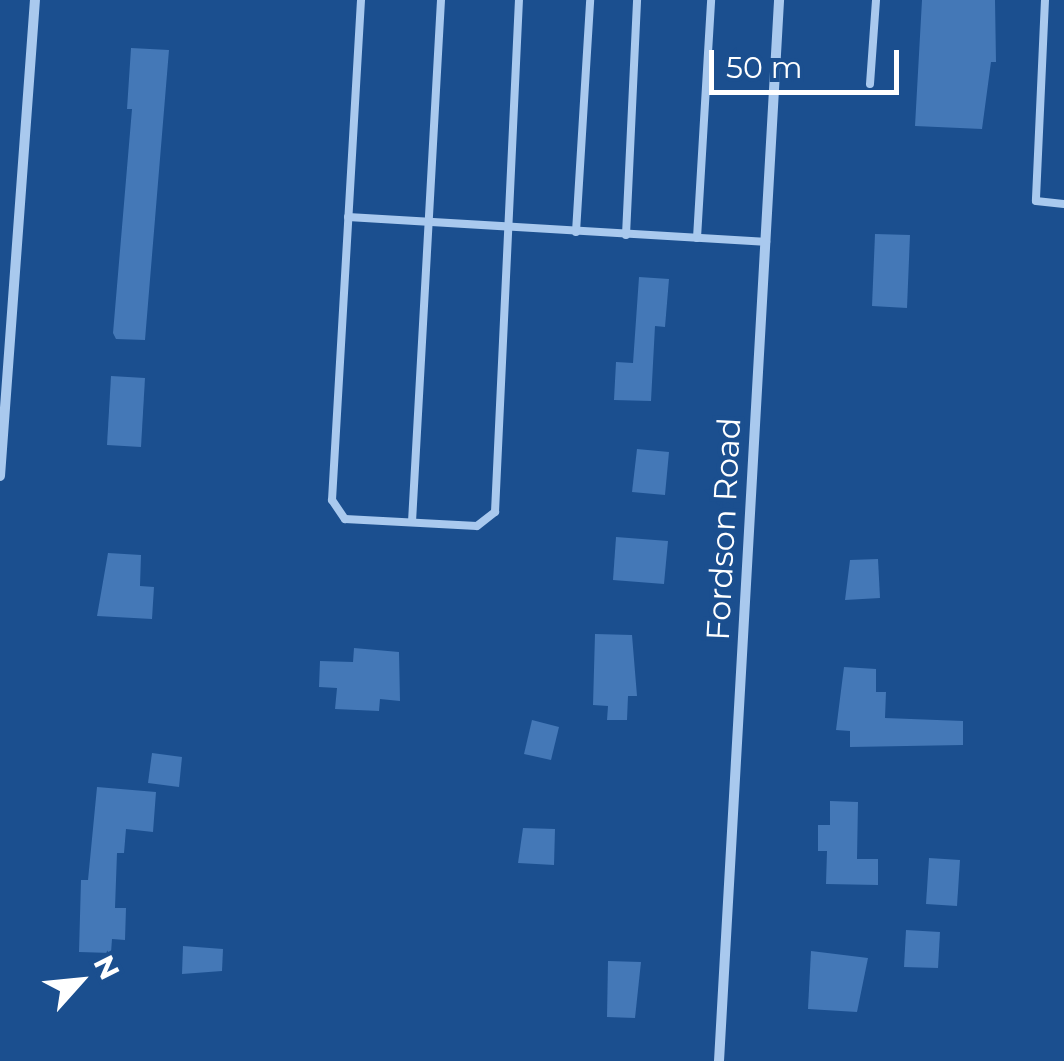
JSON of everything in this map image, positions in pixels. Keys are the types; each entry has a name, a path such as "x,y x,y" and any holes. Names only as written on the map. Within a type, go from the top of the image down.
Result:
{"street":[{"path":"0,476 35,0"},
{"name":"Fordson Road","path":"719,1061 779,0"}],"lane":[{"path":"361,0 332,500 345,518 477,526 495,512 519,0"},
{"path":"412,522 440,0"},
{"path":"576,232 590,0"},
{"path":"626,234 637,0"},
{"path":"698,238 711,0"},
{"path":"870,84 876,0"},
{"path":"1044,0 1036,201 1064,204"},
{"path":"348,217 766,242"}],"building":[{"path":"922,0 995,0 996,62 991,62 982,129 915,126"},
{"path":"131,48 169,50 145,340 116,339 113,333 132,109 127,109"},
{"path":"875,234 910,235 907,308 872,306"},
{"path":"639,277 669,279 665,327 655,326 651,401 614,400 616,362 633,363"},
{"path":"111,376 145,378 141,447 107,445"},
{"path":"637,449 669,452 665,495 632,492"},
{"path":"616,537 668,541 664,584 613,580"},
{"path":"108,553 141,555 140,586 154,587 152,619 97,616"},
{"path":"878,559 880,598 845,600 850,560"},
{"path":"595,634 632,635 637,696 628,696 627,720 607,720 608,706 593,705"},
{"path":"354,648 399,652 400,701 380,699 379,711 335,709 337,688 319,687 320,661 353,662"},
{"path":"844,667 876,669 876,692 886,692 885,718 963,721 963,745 850,747 850,731 836,730"},
{"path":"532,720 559,727 551,760 524,754"},
{"path":"152,753 182,757 179,787 148,783"},
{"path":"97,787 156,792 153,832 126,829 124,853 117,853 115,908 126,908 125,940 112,939 111,953 79,952 81,880 88,880"},
{"path":"830,801 858,802 857,859 878,859 878,885 826,884 827,851 818,851 818,825 830,825"},
{"path":"523,828 555,829 554,865 518,863"},
{"path":"929,858 960,860 957,906 926,904"},
{"path":"906,930 940,932 938,968 904,967"},
{"path":"183,946 223,949 222,971 182,974"},
{"path":"811,951 868,958 857,1012 808,1009"},
{"path":"608,961 641,962 635,1018 607,1017"}]}
